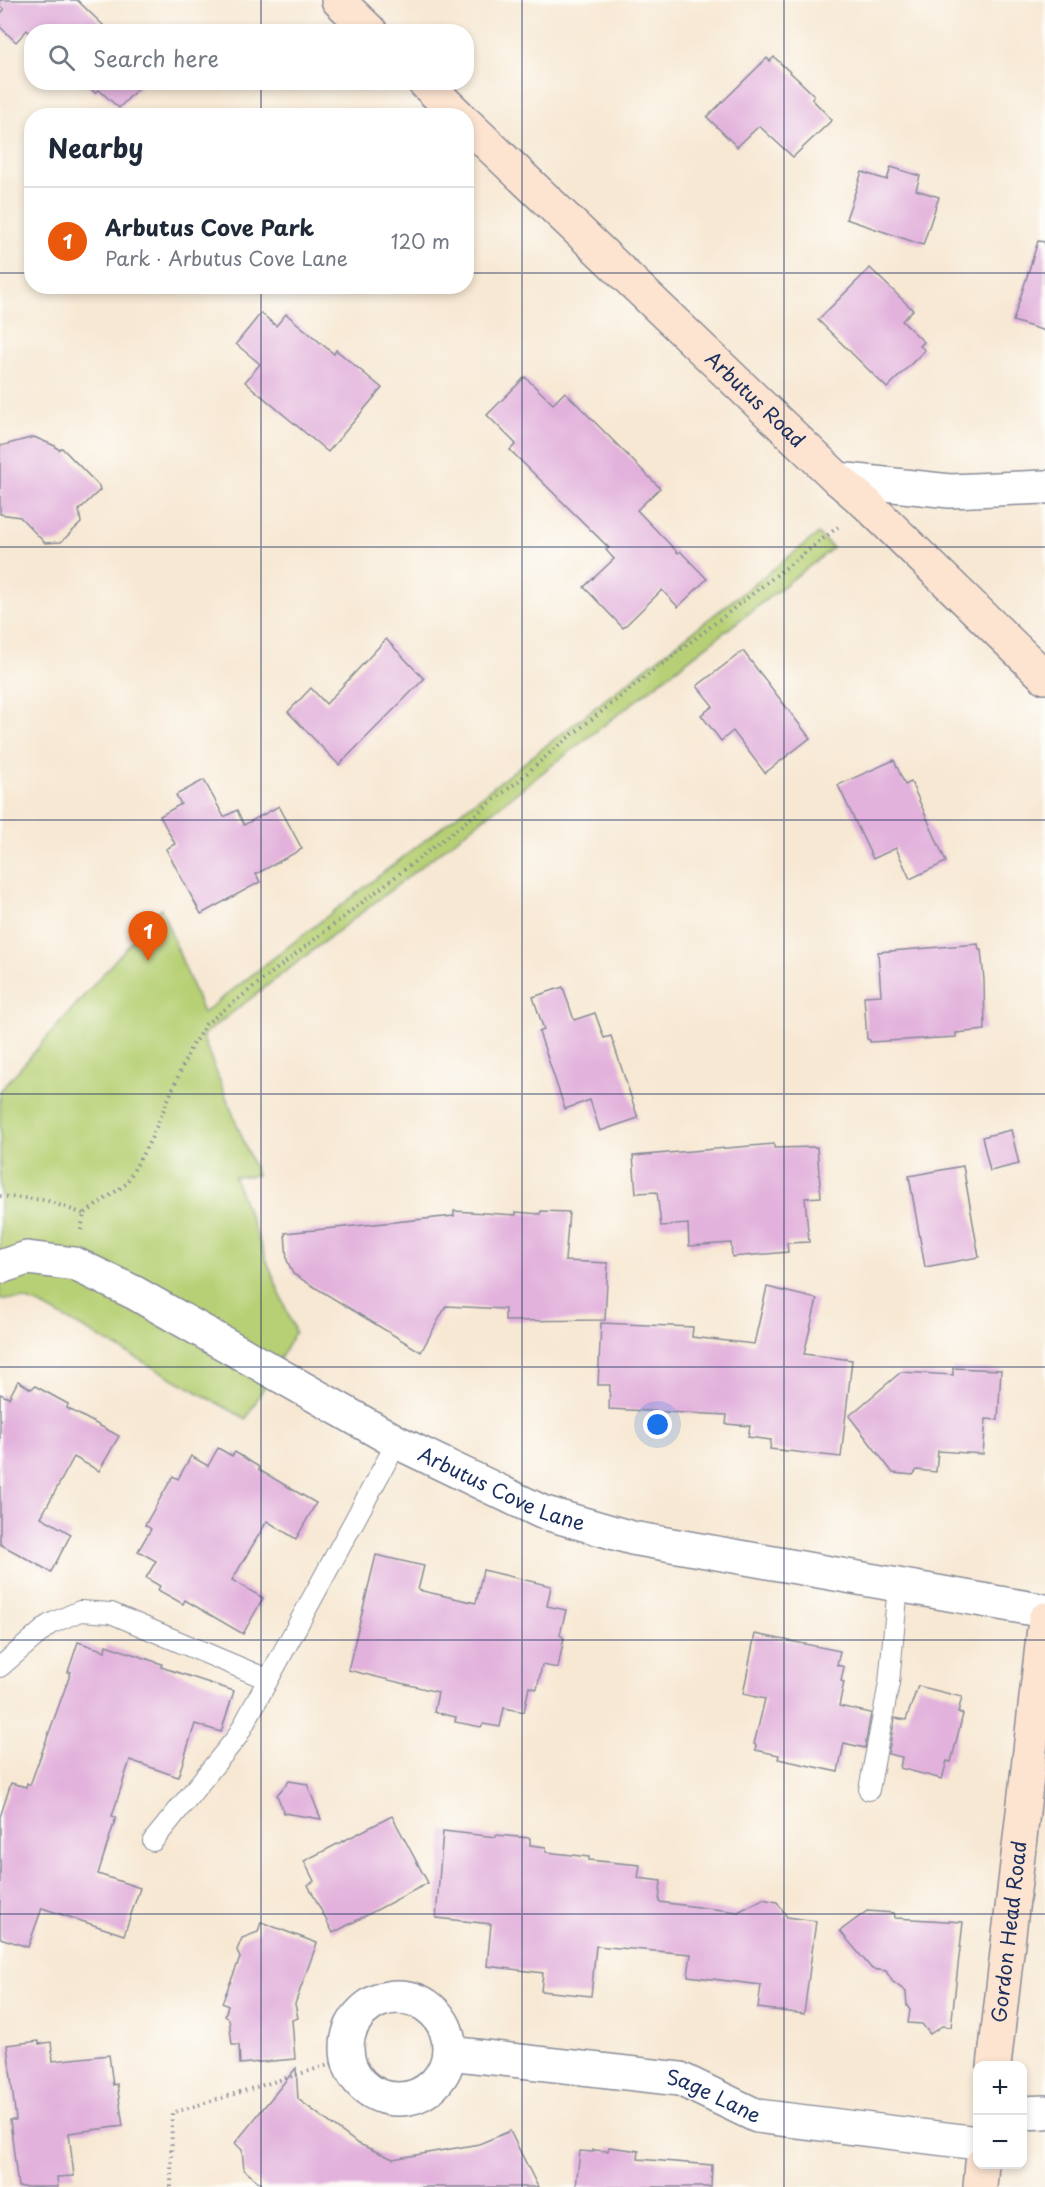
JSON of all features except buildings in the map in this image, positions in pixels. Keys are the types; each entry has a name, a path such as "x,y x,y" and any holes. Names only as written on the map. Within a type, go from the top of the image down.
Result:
{"main road":[{"path":"338,0 363,24"},
{"path":"432,90 451,108"},
{"name":"Arbutus Road","path":"474,131 838,479 867,504 1045,677"},
{"name":"Gordon Head Road","path":"995,2061 1045,1619"},
{"path":"980,2187 982,2169"}],"street":[{"path":"838,479 950,491 1045,487"},
{"name":"Arbutus Cove Lane","path":"0,1267 27,1258 75,1264 135,1293 397,1442 542,1512 632,1538 1045,1611"},
{"path":"396,1997 413,1999 429,2007 441,2019 448,2036 449,2053 445,2069 436,2082 424,2092 409,2098 393,2099 378,2095 364,2086 354,2074 348,2059 348,2042 353,2025 363,2011 378,2001 396,1997"},
{"name":"Sage Lane","path":"449,2053 680,2079 757,2116 973,2143"},
{"path":"1027,2113 1045,2112"}],"lane":[{"path":"153,1840 237,1737 397,1442"},
{"path":"869,1790 888,1683 898,1586"},
{"path":"0,1667 50,1624 80,1611 111,1612 267,1679"}],"path":[{"path":"75,1264 84,1214 126,1184 151,1139 190,1049 206,1024 508,789 560,744 867,504"},
{"path":"0,1196 45,1200 84,1214"},
{"path":"171,2187 172,2113 348,2059"}],"green space":[{"path":"818,534 833,548 202,1036 257,1175 234,1177 295,1332 246,1419 41,1305 24,1299 0,1299 0,1091 161,908 203,1013"}],"place":[{"name":"Arbutus Cove Park","path":"148,961"}]}
